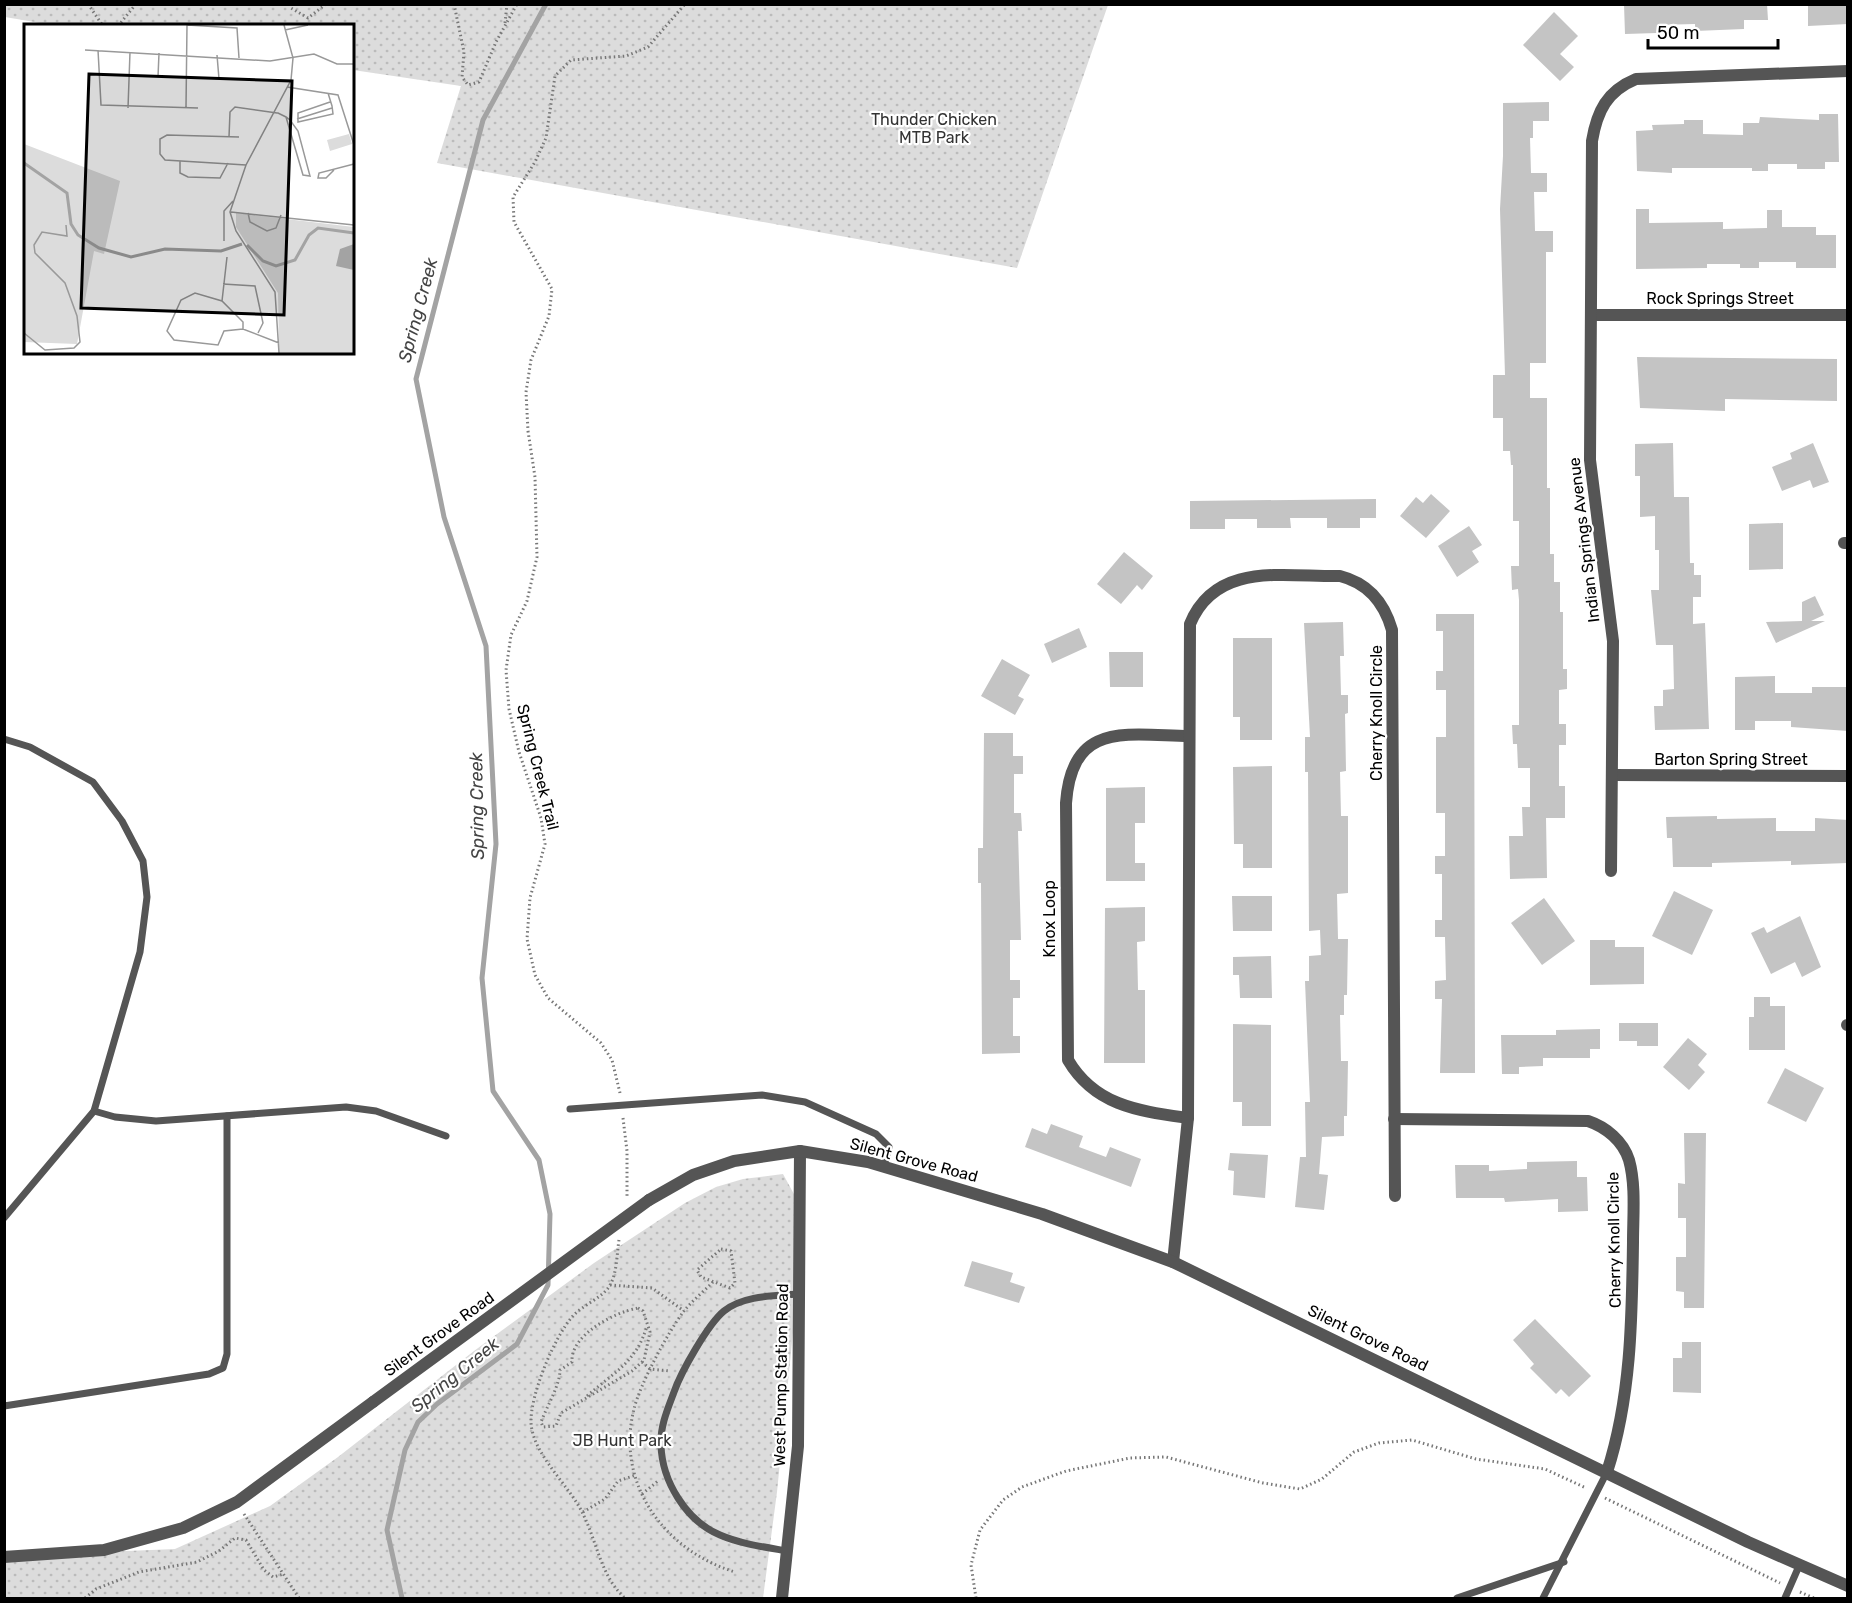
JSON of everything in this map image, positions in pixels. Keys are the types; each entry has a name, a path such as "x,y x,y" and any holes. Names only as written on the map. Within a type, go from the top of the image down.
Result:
{"street":[{"name":"Indian Springs Avenue","path":"1611,871 1614,776 1613,641 1590,460 1593,315 1592,141 1596,122 1605,100 1620,86 1636,79 1848,71"},
{"name":"Rock Springs Street","path":"1593,315 1848,315"},
{"name":"Cherry Knoll Circle","path":"1173,1262 1188,1118 1190,624 1205,597 1222,585 1242,577 1340,576 1355,579 1378,598 1388,615 1392,630 1394,1119 1588,1121 1601,1126 1616,1138 1625,1152 1629,1159 1632,1185 1632,1309 1623,1414 1607,1472"},
{"name":"Knox Loop","path":"1188,1118 1119,1104 1099,1095 1079,1079 1068,1060 1066,803 1068,781 1074,762 1092,744 1107,738 1126,735 1189,736"},
{"name":"Barton Spring Street","path":"1614,776 1848,776"},
{"path":"1394,1119 1395,1196"},
{"name":"Silent Grove Road","path":"4,1557 104,1550 183,1528 237,1502 649,1200 693,1175 734,1161 800,1151 867,1162 1042,1214 1173,1262 1798,1566 1848,1586"},
{"name":"West Pump Station Road","path":"782,1599 798,1446 800,1151"}],"lane":[{"path":"4,739 30,747 93,782 122,820 143,861 147,897 140,952 94,1111 4,1218"},
{"path":"570,1109 762,1095 805,1102 876,1134 889,1147 884,1167"},
{"path":"94,1111 115,1117 156,1121 346,1107 376,1111 446,1136"},
{"path":"4,1406 197,1376 223,1368 227,1354 227,1116"},
{"path":"787,1551 741,1542 718,1534 688,1513 667,1474 661,1445 664,1420 681,1371 724,1311 754,1298 799,1294"},
{"path":"1544,1599 1607,1472"},
{"path":"1457,1599 1564,1562"},
{"path":"1785,1599 1798,1566"}],"path":[{"path":"88,4 102,24"},
{"path":"120,24 136,4"},
{"path":"290,4 291,8 308,18 326,4"},
{"path":"454,4 464,52 462,77 468,85 479,82 517,4"},
{"path":"505,27 507,4"},
{"name":"Spring Creek Trail","path":"626,1204 627,1151 622,1105 612,1060 601,1043 548,998 534,975 527,939 530,898 545,844 541,818 519,752 509,709 506,670 511,635 527,601 537,557 535,477 528,431 526,392 531,360 549,316 552,289 514,222 513,197 535,162 546,138 555,76 571,60 626,56 648,47 686,4"},
{"path":"620,1239 610,1285 572,1317 555,1345 538,1389 531,1424 543,1456 582,1512 600,1559 616,1590 625,1599"},
{"path":"728,1249 732,1256 735,1279 734,1286 727,1287 701,1277 697,1269 721,1250 728,1249"},
{"path":"610,1285 652,1287 684,1311"},
{"path":"638,1308 643,1311 650,1332 642,1362 632,1371 561,1413 556,1426 549,1429 543,1427 541,1422 560,1380 560,1370 572,1362 572,1354 577,1344 595,1328 628,1310 638,1308"},
{"path":"581,1402 625,1366 638,1351 648,1324"},
{"path":"642,1362 650,1369 681,1371"},
{"path":"976,1599 971,1565 980,1530 1003,1500 1022,1487 1077,1468 1130,1458 1166,1457 1263,1483 1300,1489 1322,1479 1354,1452 1380,1443 1412,1440 1476,1459 1545,1469 1569,1480"},
{"path":"582,1512 606,1499 618,1481 636,1474"},
{"path":"642,1494 667,1474"},
{"path":"237,1502 299,1599"},
{"path":"1618,1505 1762,1575"},
{"path":"85,1599 96,1589 139,1572 197,1562 219,1551 235,1538 246,1540 264,1570 273,1577 284,1574"}],"green space":[{"name":"Thunder Chicken MTB Park","path":"5,4 1108,5 1017,268 437,163 461,86 354,70 354,24 46,24 5,17"},
{"name":"JB Hunt Park","path":"783,1174 795,1196 797,1292 777,1492 763,1598 5,1598 5,1556 175,1549 270,1506 594,1263 685,1203 716,1187 743,1179"}],"building":[{"path":"1624,4 1767,4 1768,20 1744,20 1744,29 1695,31 1695,24 1657,25 1657,33 1625,34"},
{"path":"1808,4 1848,4 1848,24 1808,26"},
{"path":"1554,12 1578,36 1560,54 1574,67 1560,81 1523,45"},
{"path":"1549,102 1549,121 1533,121 1533,138 1530,138 1531,173 1547,173 1547,192 1534,192 1535,231 1553,231 1553,252 1546,252 1546,363 1530,363 1530,398 1547,398 1550,554 1554,554 1554,582 1560,582 1560,612 1563,612 1563,669 1567,669 1567,689 1559,690 1559,724 1566,724 1566,745 1559,745 1559,786 1565,786 1565,818 1546,818 1547,878 1510,879 1509,836 1523,836 1522,807 1530,807 1530,768 1518,768 1517,744 1513,744 1512,725 1519,725 1519,600 1518,589 1512,590 1511,566 1519,566 1519,521 1513,521 1513,465 1511,465 1510,451 1503,451 1503,418 1493,418 1493,375 1505,375 1500,209 1503,103"},
{"path":"1819,114 1838,114 1839,162 1825,162 1825,169 1797,169 1797,164 1768,164 1768,171 1752,171 1752,168 1672,168 1672,173 1637,171 1636,131 1653,130 1652,125 1684,124 1684,120 1703,120 1703,134 1743,135 1743,123 1759,123 1760,117 1819,120"},
{"path":"1636,209 1649,209 1649,223 1723,222 1723,229 1767,228 1767,210 1782,210 1782,227 1816,227 1816,235 1836,235 1836,268 1796,268 1796,262 1759,262 1759,268 1740,268 1740,264 1707,264 1707,268 1636,269"},
{"path":"1637,357 1837,359 1837,401 1725,399 1725,411 1640,408"},
{"path":"1673,443 1674,497 1689,497 1690,563 1694,563 1694,575 1701,575 1701,597 1693,597 1693,624 1705,623 1709,729 1655,730 1654,706 1663,706 1663,690 1674,689 1673,645 1656,645 1651,590 1659,590 1659,550 1655,550 1655,516 1640,517 1640,476 1635,476 1635,444"},
{"path":"1813,443 1829,482 1813,488 1810,480 1782,491 1772,467 1792,459 1790,453"},
{"path":"1431,494 1450,511 1426,538 1400,516 1416,497 1423,503"},
{"path":"1376,499 1376,518 1360,518 1360,528 1327,528 1327,518 1290,518 1291,528 1257,528 1257,519 1225,519 1225,529 1190,529 1190,501"},
{"path":"1783,523 1783,569 1749,570 1749,524"},
{"path":"1469,526 1482,545 1472,551 1479,562 1457,577 1438,546"},
{"path":"1124,552 1153,576 1142,590 1137,585 1121,604 1097,584"},
{"path":"1815,596 1824,615 1811,621 1825,621 1776,643 1766,622 1802,621 1802,602"},
{"path":"1436,614 1474,614 1475,1073 1440,1073 1442,999 1435,999 1435,981 1446,980 1445,937 1435,937 1435,920 1442,920 1442,874 1435,874 1435,856 1445,856 1445,813 1436,813 1436,737 1446,737 1446,690 1436,690 1436,671 1443,671 1443,631 1436,631"},
{"path":"1343,622 1344,656 1340,656 1341,695 1348,695 1348,713 1345,714 1346,771 1340,772 1341,816 1348,816 1348,893 1337,894 1338,939 1348,939 1347,995 1344,995 1344,1015 1340,1015 1341,1061 1348,1061 1347,1116 1344,1116 1344,1136 1322,1137 1319,1174 1328,1175 1324,1210 1295,1207 1300,1157 1306,1157 1305,1102 1310,1102 1305,981 1309,981 1309,956 1321,955 1320,930 1309,931 1308,772 1305,772 1305,737 1310,737 1304,623"},
{"path":"1079,628 1087,647 1052,663 1044,644"},
{"path":"1233,638 1272,638 1272,740 1240,740 1240,717 1233,717"},
{"path":"1109,652 1143,652 1143,687 1110,687"},
{"path":"1002,659 1030,675 1018,696 1024,699 1015,715 981,696"},
{"path":"1775,676 1775,693 1812,693 1812,687 1848,687 1848,731 1791,727 1791,721 1755,721 1755,730 1735,730 1735,677"},
{"path":"984,733 1013,733 1013,756 1023,756 1023,774 1014,774 1014,813 1021,813 1022,831 1018,831 1021,940 1010,940 1010,980 1020,980 1020,998 1013,998 1013,1036 1020,1036 1020,1053 982,1054 981,883 978,883 978,848 983,848"},
{"path":"1272,766 1272,868 1243,868 1243,844 1234,844 1233,767"},
{"path":"1145,787 1145,823 1135,823 1135,863 1145,863 1145,881 1106,881 1106,788"},
{"path":"1717,816 1717,819 1776,818 1776,831 1815,831 1815,818 1848,820 1848,863 1791,865 1791,861 1712,863 1712,867 1673,867 1672,838 1667,838 1666,817"},
{"path":"1674,891 1713,910 1692,955 1652,936"},
{"path":"1232,896 1272,896 1272,931 1233,931"},
{"path":"1544,898 1575,941 1542,965 1511,923"},
{"path":"1145,907 1145,941 1137,942 1138,990 1145,990 1145,1063 1104,1063 1105,908"},
{"path":"1800,916 1821,967 1802,977 1795,962 1771,974 1751,933 1764,927 1767,933"},
{"path":"1590,940 1615,940 1615,947 1644,947 1644,984 1590,985"},
{"path":"1271,956 1272,998 1240,998 1239,975 1233,975 1233,957"},
{"path":"1754,997 1770,997 1770,1006 1785,1006 1785,1050 1749,1050 1749,1017 1754,1017"},
{"path":"1619,1023 1658,1023 1658,1046 1637,1046 1637,1041 1619,1041"},
{"path":"1233,1024 1271,1025 1271,1126 1242,1126 1242,1102 1233,1102"},
{"path":"1600,1029 1600,1049 1590,1049 1590,1058 1543,1058 1543,1066 1519,1067 1519,1074 1502,1074 1501,1035 1556,1035 1556,1030"},
{"path":"1688,1038 1707,1054 1698,1065 1705,1072 1689,1090 1663,1067"},
{"path":"1785,1068 1824,1088 1806,1122 1767,1103"},
{"path":"1051,1124 1083,1136 1079,1147 1106,1157 1110,1147 1141,1159 1131,1187 1025,1147 1032,1128 1047,1134"},
{"path":"1684,1133 1706,1133 1704,1308 1684,1308 1684,1292 1676,1291 1676,1257 1686,1257 1686,1218 1678,1218 1678,1183 1685,1184"},
{"path":"1230,1153 1268,1155 1265,1198 1233,1195 1234,1171 1228,1170"},
{"path":"1577,1161 1577,1177 1587,1177 1588,1211 1558,1212 1558,1199 1505,1202 1504,1198 1456,1198 1455,1165 1489,1165 1489,1171 1527,1169 1527,1162"},
{"path":"972,1261 1013,1273 1010,1282 1025,1287 1019,1303 964,1286"},
{"path":"1535,1319 1591,1376 1569,1397 1561,1389 1556,1394 1530,1368 1534,1364 1513,1340"},
{"path":"1682,1342 1701,1342 1701,1393 1673,1392 1673,1358 1682,1358"}],"waterway":[{"name":"Spring Creek","path":"402,1598 387,1530 405,1450 418,1422 437,1404 517,1344 548,1285 550,1214 539,1160 493,1091 482,978 496,844 486,646 444,517 416,379 483,120 546,4"}]}
